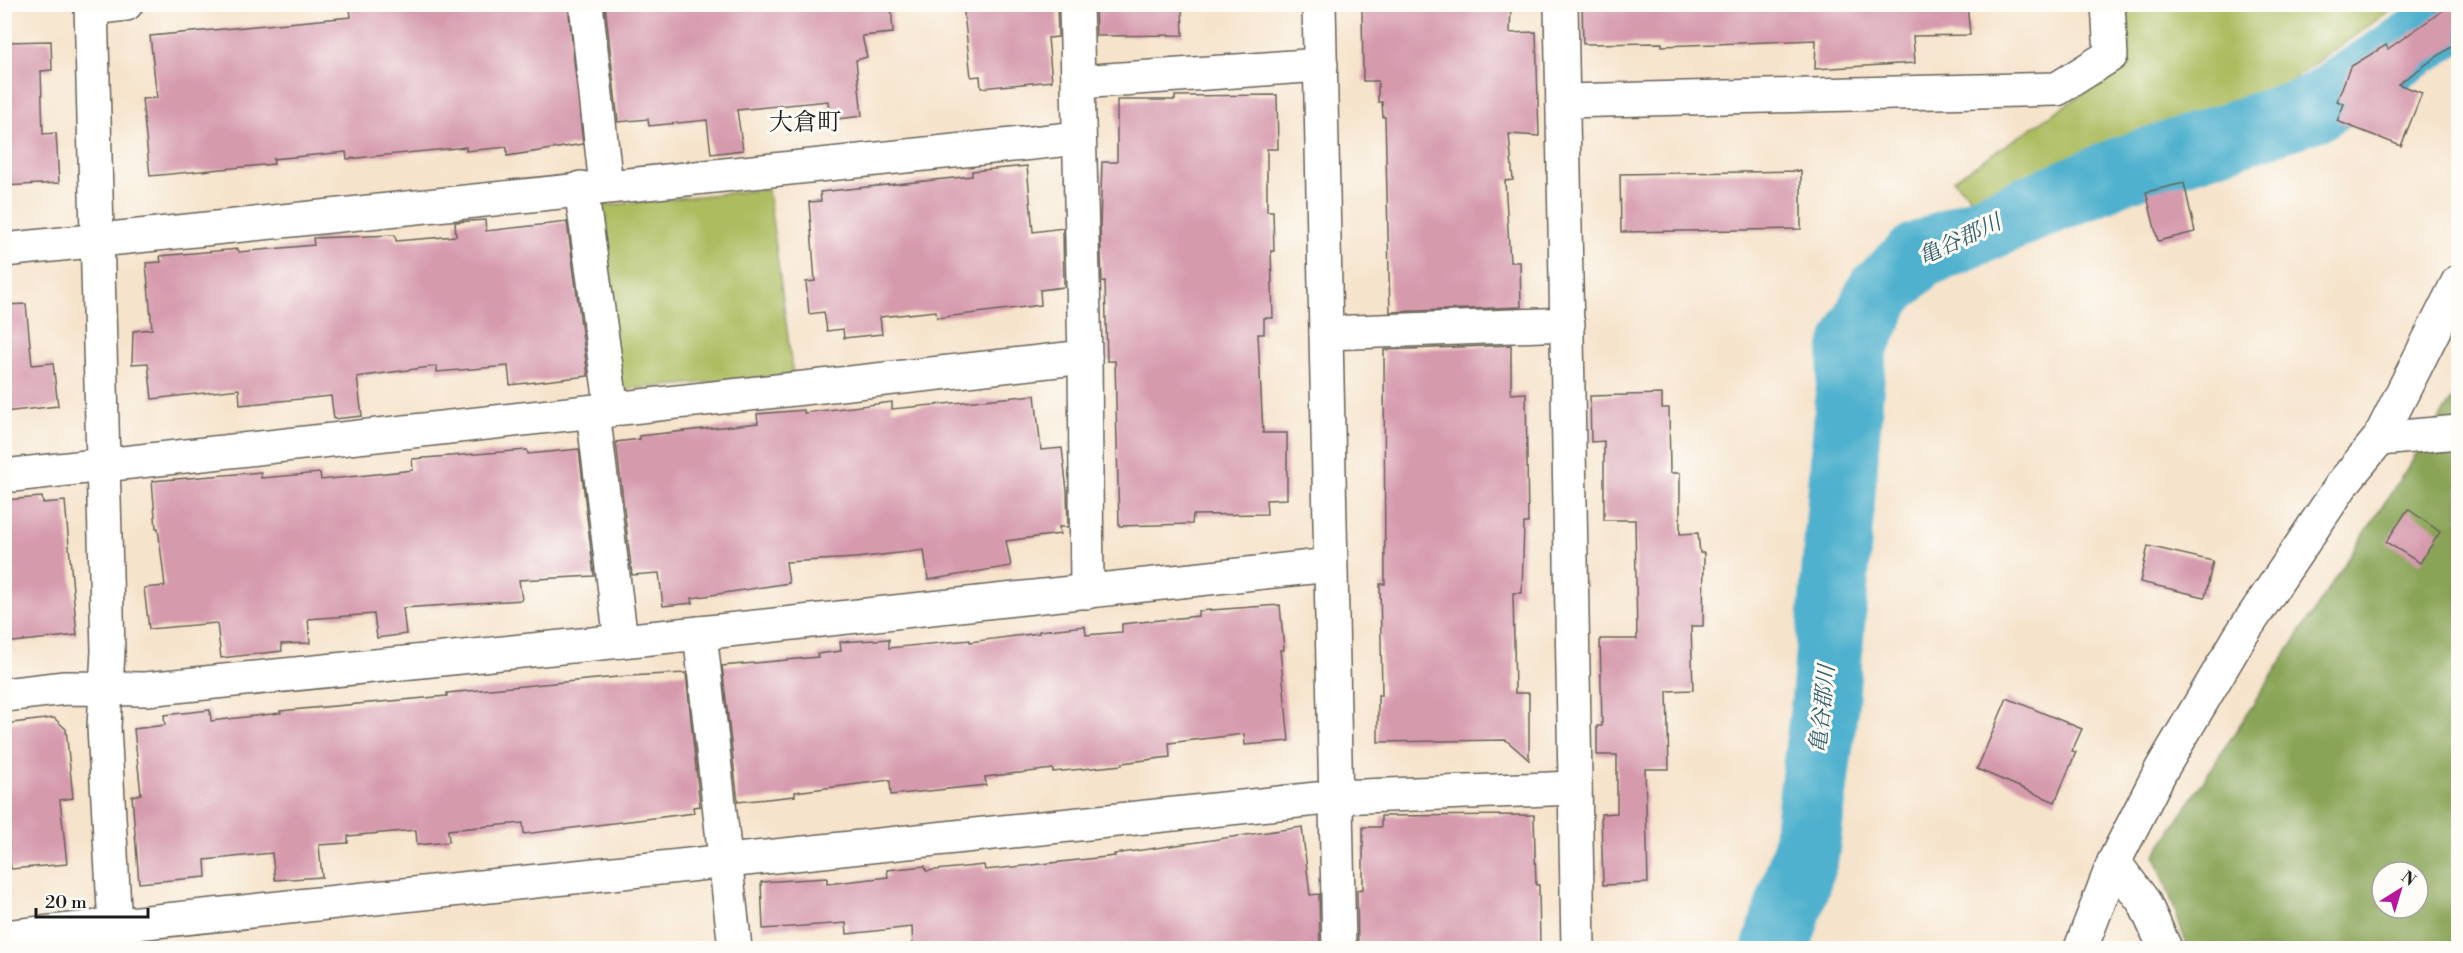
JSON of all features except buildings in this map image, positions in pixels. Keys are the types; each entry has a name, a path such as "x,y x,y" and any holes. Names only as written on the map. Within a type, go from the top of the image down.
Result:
{"street":[{"path":"115,926 104,727 108,651 91,6 126,4"},
{"path":"586,4 602,411 621,641"},
{"path":"1076,4 1085,357 1087,592"},
{"path":"1319,4 1339,948"},
{"path":"1561,4 1578,948"},
{"path":"1564,101 2057,89 2111,55 2108,4"},
{"path":"1079,82 1321,65"},
{"path":"4,250 1079,138"},
{"path":"2081,948 2114,862 2161,770 2241,634 2343,483 2379,439 2458,282"},
{"path":"1326,333 1568,324"},
{"path":"4,476 1085,357"},
{"path":"2379,439 2458,432"},
{"path":"4,695 65,688 146,689 700,633 1330,565"},
{"path":"700,633 735,948"},
{"path":"4,937 1336,797 1575,788"},
{"path":"2114,862 2144,902 2166,948"}],"green space":[{"path":"2127,4 2398,5 2248,111 1985,211 1953,180 2128,64"},
{"path":"768,189 793,375 621,390 599,206"},
{"path":"2458,390 2458,948 2188,948 2155,855"}],"waterway":[{"name":"亀谷郡川","path":"1776,948 1805,855 1825,701 1853,349 1880,292 1918,256 2125,169 2315,108 2458,15"}],"district":[{"name":"大倉町","path":"805,123"}]}
